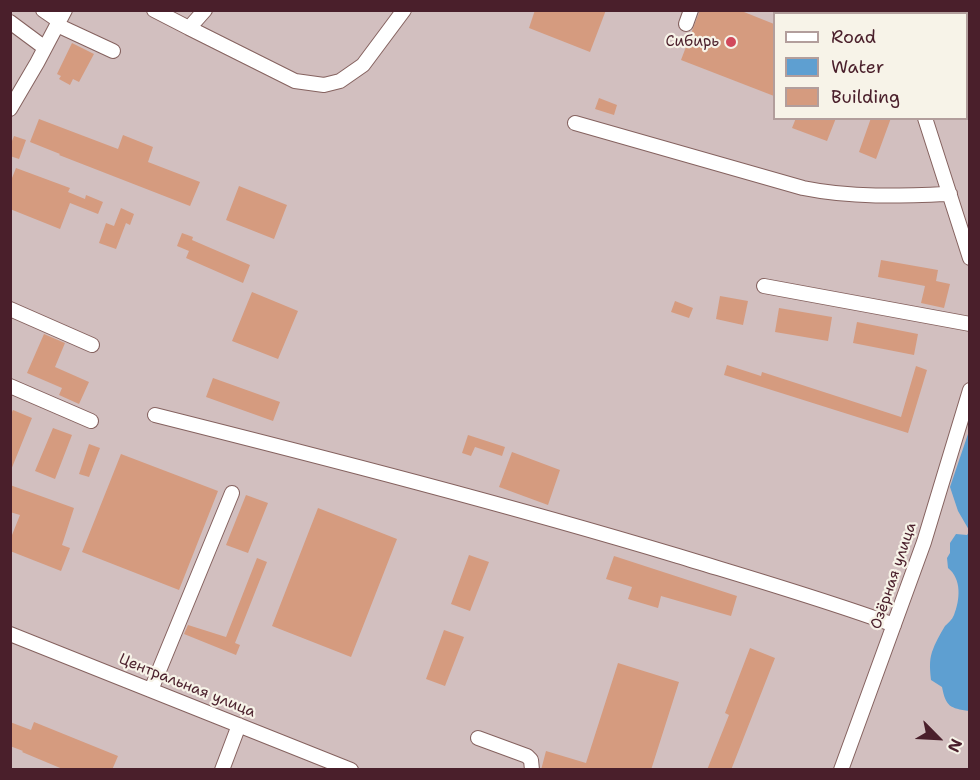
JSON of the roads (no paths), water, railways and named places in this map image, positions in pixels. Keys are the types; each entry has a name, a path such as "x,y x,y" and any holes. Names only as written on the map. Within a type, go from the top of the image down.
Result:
{"street":[{"path":"43,10 114,51"},
{"path":"154,10 262,66 296,81 324,85 339,81 363,65 404,10"},
{"path":"189,28 205,10"},
{"path":"10,109 60,19"},
{"path":"10,22 45,48"},
{"path":"926,120 969,258"},
{"path":"574,123 829,194 884,197 950,194"},
{"path":"764,286 969,324"},
{"path":"10,309 92,345"},
{"path":"10,386 91,421"},
{"name":"Озёрная улица","path":"841,770 936,503 969,390"},
{"path":"155,415 336,460 569,523 833,603 894,625"},
{"path":"151,690 232,493"},
{"name":"Центральная улица","path":"10,634 351,770"},
{"path":"222,770 239,725"},
{"path":"478,738 527,756 531,760 532,770"}],"water":[{"path":"969,431 970,530 958,511 950,487"},
{"path":"969,532 969,711 957,709 947,703 942,687 931,680 930,666 935,645 945,626 953,617 958,603 958,584 948,568 950,543 956,534 967,535"}],"place":[{"name":"Сибирь","path":"731,42"}]}
